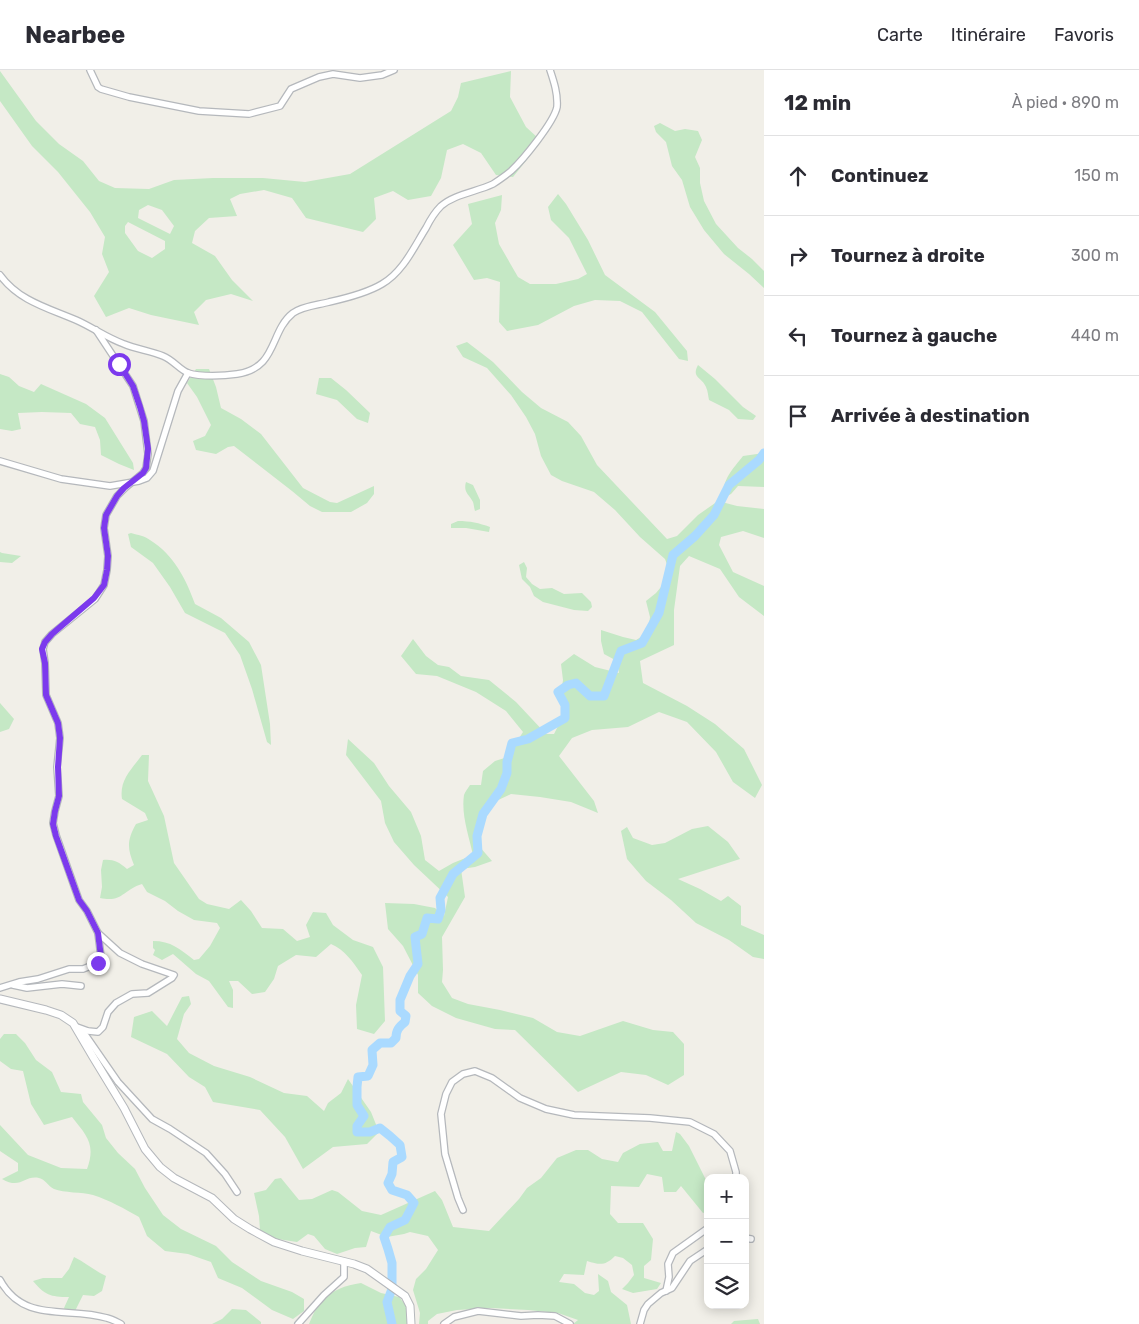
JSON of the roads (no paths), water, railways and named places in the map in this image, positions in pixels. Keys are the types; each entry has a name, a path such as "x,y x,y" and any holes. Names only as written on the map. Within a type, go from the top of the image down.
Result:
{"street":[{"path":"90,70 98,87 129,97 199,111 249,114 278,107 291,89 323,76 333,74 360,78 382,75 394,70"},
{"path":"0,275 7,284 34,303 76,320 124,345 170,359 188,373 212,376 237,374 250,370 259,366 268,356 283,325 291,315 298,310 369,290 388,280 400,268 441,206 448,201 501,179 519,163 550,123 556,111 555,88 550,70"},
{"path":"0,988 38,980 69,969 83,969 98,963 101,957 98,933 79,900 53,824 59,796 60,738 58,723 46,695 45,663 42,649 52,634 94,598 104,585 108,556 104,528 106,515 117,496 143,473 146,468 148,454 144,421 133,386 96,330"},
{"path":"0,461 61,479 90,484 110,486 146,478 153,471 178,391 188,373"},
{"path":"79,1029 93,1033 101,1030 108,1012 116,1003 132,994 148,993 174,976 120,953 98,933"},
{"path":"11,985 27,988 62,984 81,986"},
{"path":"0,999 23,1003 68,1018 79,1029 118,1082 152,1118 206,1153 226,1174 237,1192"},
{"path":"79,1029 92,1057 124,1108 145,1149 160,1167 174,1178 212,1198 234,1219 274,1242 367,1269 405,1296 410,1306 411,1324"},
{"path":"463,1210 445,1154 441,1114 446,1094 452,1082 463,1074 475,1072 492,1078 520,1098 546,1109 574,1115 650,1118 690,1122 714,1134 730,1151 736,1174"},
{"path":"666,1291 669,1277 668,1264 673,1253 704,1231"},
{"path":"640,1324 648,1304 661,1293 672,1288 690,1261 704,1252"},
{"path":"298,1324 324,1295 344,1277 344,1262"},
{"path":"0,1280 14,1297 30,1308 52,1312 85,1314 107,1318 121,1324"},
{"path":"444,1324 454,1317 478,1312 521,1316 555,1316 570,1324"}],"waterway":[{"path":"392,1324 387,1302 392,1289 392,1263 384,1237 390,1227 405,1220 414,1203 407,1195 392,1190 388,1183 392,1174 393,1162 402,1157 400,1145 380,1128 370,1132 357,1132 357,1126 364,1116 357,1105 357,1087 358,1077 368,1076 373,1065 372,1050 380,1043 391,1043 396,1038 398,1029 405,1022 406,1016 400,1011 400,1000 410,976 418,964 415,937 422,934 427,918 438,919 441,910 440,898 453,874 478,853 477,836 483,814 501,789 507,773 507,762 512,743 528,739 565,718 565,705 558,692 568,685 576,683 590,696 604,696 621,651 642,643 659,613 673,555 695,536 714,515 729,485 759,460 764,453"}]}
